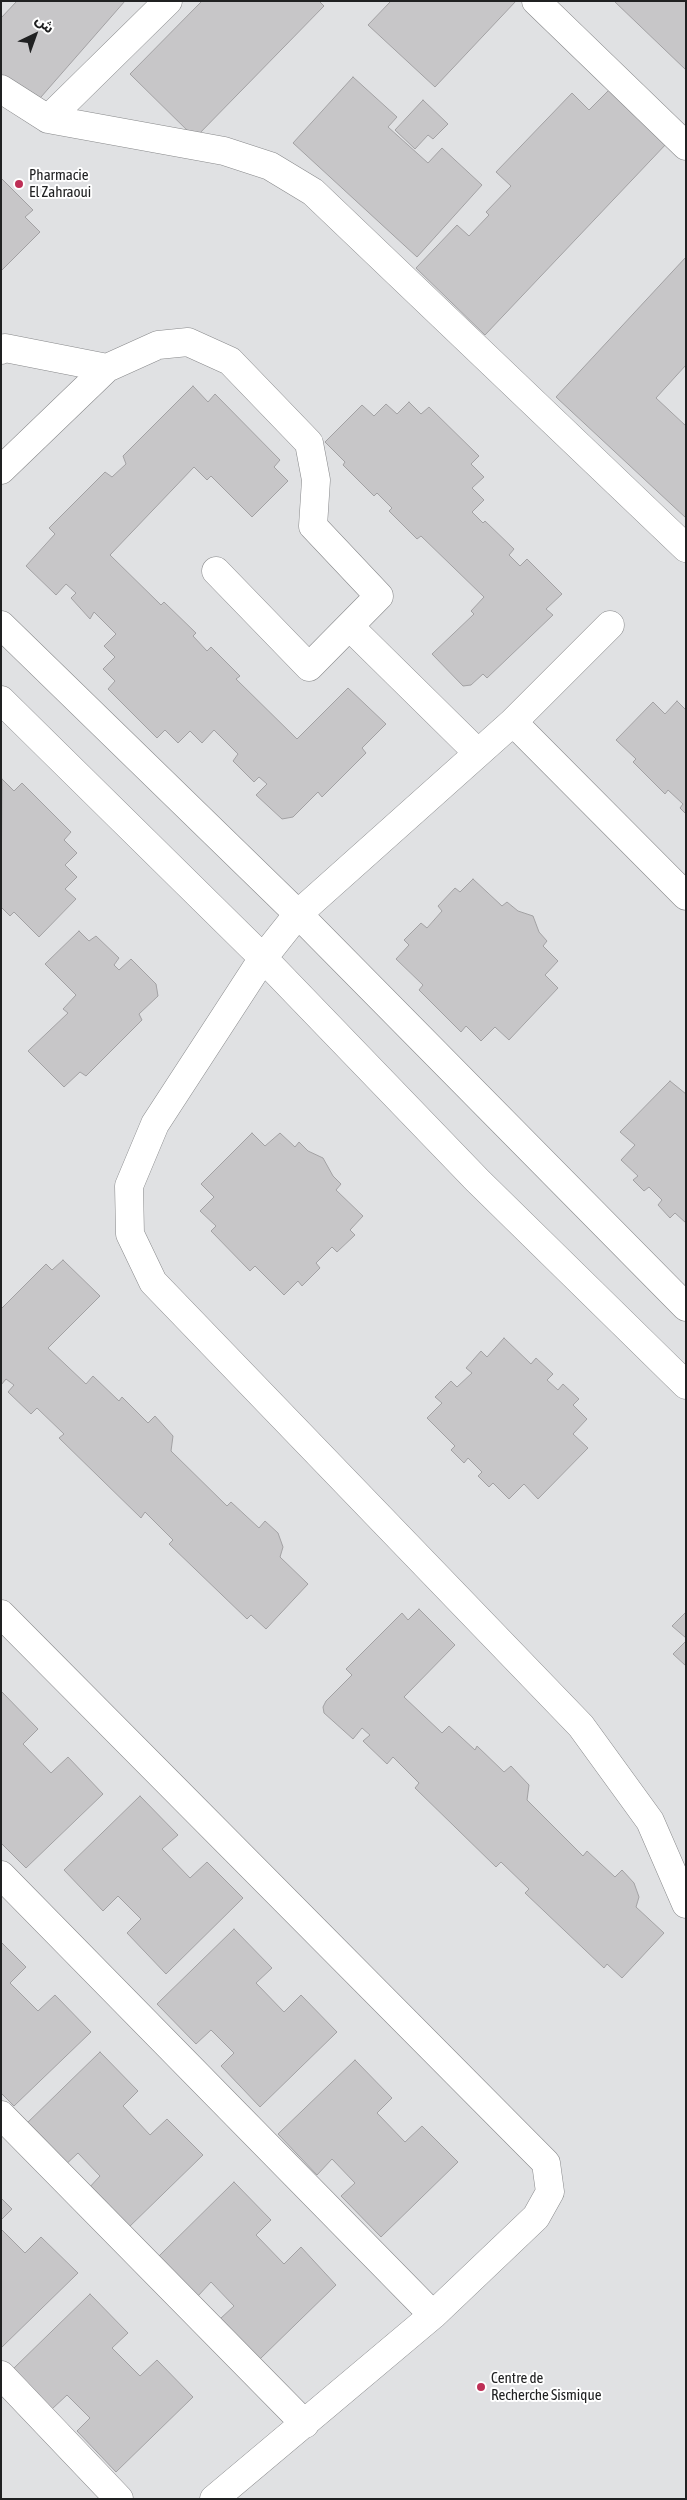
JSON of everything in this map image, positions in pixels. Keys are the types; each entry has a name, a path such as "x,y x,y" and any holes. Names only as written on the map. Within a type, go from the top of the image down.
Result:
{"street":[{"path":"48,120 168,1"},
{"path":"536,1 686,146"},
{"path":"1,90 48,120 224,151 270,166 313,192 686,548"},
{"path":"1,470 107,368 158,345 188,342 230,361 308,443 316,480 313,526 379,596 309,667 216,571"},
{"path":"1,350 5,348 107,368"},
{"path":"1,625 298,914 686,1307"},
{"path":"610,626 514,722 477,752 298,914 263,958 155,1124 129,1186 130,1234 153,1282 581,1726 650,1821 686,1904"},
{"path":"350,627 477,752"},
{"path":"1,700 263,958 477,1180 685,1384"},
{"path":"514,722 686,896"},
{"path":"1,1614 546,2163 550,2192 536,2217 433,2314 214,2499"},
{"path":"1,1874 433,2314"},
{"path":"1,2114 305,2424"},
{"path":"1,2375 119,2499"}],"building":[{"path":"17,1 125,1 34,105 1,76 1,18"},
{"path":"202,1 319,1 324,6 195,138 130,74"},
{"path":"391,1 516,1 435,87 368,25"},
{"path":"614,1 686,1 686,70"},
{"path":"353,77 397,117 388,127 428,163 442,148 482,185 417,257 293,143"},
{"path":"611,88 668,142 485,335 416,268 457,225 469,236 489,215 486,212 511,186 496,172 572,93 589,110"},
{"path":"423,100 448,124 433,139 428,135 415,149 395,130"},
{"path":"1,178 33,210 25,217 40,232 1,271"},
{"path":"686,257 686,365 656,398 686,426 686,518 556,397"},
{"path":"193,386 208,402 215,394 280,460 274,467 288,481 252,517 211,476 207,480 194,467 110,555 161,605 164,602 196,633 193,636 207,651 211,647 240,676 236,679 297,739 348,688 386,724 362,748 366,753 322,797 318,792 293,817 282,819 256,795 267,784 259,777 254,782 233,761 238,754 214,730 202,743 190,731 178,743 165,730 157,738 108,689 115,681 103,669 115,657 104,646 116,634 94,612 90,619 71,598 76,593 66,584 56,595 26,566 55,534 49,528 105,472 112,477 126,464 123,456"},
{"path":"409,402 421,414 429,407 479,456 471,464 484,477 472,488 484,500 472,512 483,523 485,521 514,549 509,555 520,566 527,559 562,594 546,609 553,615 487,678 483,674 471,685 463,686 432,654 474,614 471,611 484,597 421,536 417,539 389,511 392,508 377,493 374,496 343,465 345,462 325,442 362,405 374,416 386,404 397,414"},
{"path":"677,701 686,710 686,814 680,808 683,804 668,790 665,794 633,762 636,759 616,740 653,702 665,714"},
{"path":"2,779 14,791 22,783 71,832 64,840 77,853 65,865 77,877 65,889 76,899 39,937 14,912 10,916 1,907"},
{"path":"473,879 502,906 507,902 518,911 533,916 539,932 547,941 543,946 558,961 545,975 558,988 509,1040 495,1027 481,1041 466,1026 461,1032 419,990 423,985 396,959 409,945 404,940 421,923 427,928 442,911 438,906 455,888 460,892"},
{"path":"79,931 89,941 96,936 119,958 114,965 119,970 131,959 156,984 158,996 139,1014 142,1020 86,1076 80,1072 64,1087 28,1051 68,1013 63,1009 76,995 45,964"},
{"path":"670,1081 686,1094 686,1223 675,1213 670,1218 658,1205 662,1200 649,1187 644,1191 633,1180 638,1176 621,1160 635,1145 620,1132"},
{"path":"252,1133 265,1146 280,1133 295,1147 299,1142 308,1151 323,1158 333,1176 341,1184 336,1190 363,1216 350,1230 355,1235 337,1252 332,1247 316,1263 320,1268 302,1286 298,1281 284,1295 255,1266 250,1271 211,1231 216,1226 200,1211 214,1197 201,1184"},
{"path":"63,1260 100,1296 48,1348 86,1384 93,1376 119,1401 122,1397 148,1423 155,1416 173,1436 171,1451 227,1506 231,1502 259,1528 265,1521 278,1533 283,1547 280,1557 308,1584 266,1629 251,1615 247,1619 169,1544 173,1540 145,1512 141,1518 59,1438 64,1434 37,1408 31,1414 8,1392 14,1385 6,1379 1,1385 1,1309 46,1264 52,1270"},
{"path":"504,1338 531,1364 536,1358 553,1374 547,1380 558,1390 563,1384 579,1399 573,1405 587,1419 573,1434 588,1448 538,1499 524,1484 509,1499 493,1483 489,1487 478,1476 482,1472 468,1458 464,1463 451,1450 455,1446 427,1418 442,1403 435,1397 451,1381 457,1387 472,1373 466,1368 481,1351 487,1357"},
{"path":"419,1609 455,1645 404,1697 442,1733 449,1726 475,1750 477,1746 504,1772 511,1766 529,1785 527,1800 583,1856 587,1851 615,1877 622,1870 634,1883 639,1897 636,1907 664,1933 622,1978 607,1964 604,1968 525,1893 529,1889 501,1862 496,1867 415,1788 419,1783 393,1757 387,1764 363,1741 370,1735 362,1728 353,1739 324,1713 323,1707 326,1701 352,1675 346,1669 402,1613 408,1620"},
{"path":"686,1612 686,1638 672,1626"},
{"path":"686,1641 686,1666 673,1654"},
{"path":"1,1691 38,1729 23,1744 51,1773 68,1757 103,1794 26,1868 1,1843"},
{"path":"140,1796 178,1835 162,1849 190,1878 207,1862 243,1898 166,1974 127,1933 141,1919 118,1896 103,1911 64,1870"},
{"path":"234,1929 272,1968 256,1983 284,2012 301,1995 337,2032 260,2107 221,2066 234,2053 211,2030 196,2044 157,2004"},
{"path":"1,1942 26,1967 10,1983 38,2011 55,1995 91,2032 14,2106 1,2093"},
{"path":"100,2052 138,2091 123,2106 150,2135 167,2119 203,2155 126,2230 87,2190 100,2176 78,2153 62,2168 23,2127"},
{"path":"355,2060 392,2098 377,2113 405,2142 422,2126 458,2162 381,2237 341,2196 355,2183 332,2159 317,2175 278,2134"},
{"path":"234,2182 271,2220 256,2235 284,2264 301,2247 336,2285 260,2359 220,2319 234,2306 211,2282 197,2297 158,2257"},
{"path":"1,2198 12,2209 1,2220"},
{"path":"1,2229 25,2253 41,2237 78,2273 1,2348"},
{"path":"90,2294 128,2333 112,2348 140,2376 157,2360 193,2397 116,2472 77,2431 90,2418 67,2395 52,2409 13,2369"}],"place":[{"name":"Pharmacie El Zahraoui","path":"19,184"},
{"name":"Centre de Recherche Sismique","path":"481,2387"}]}
